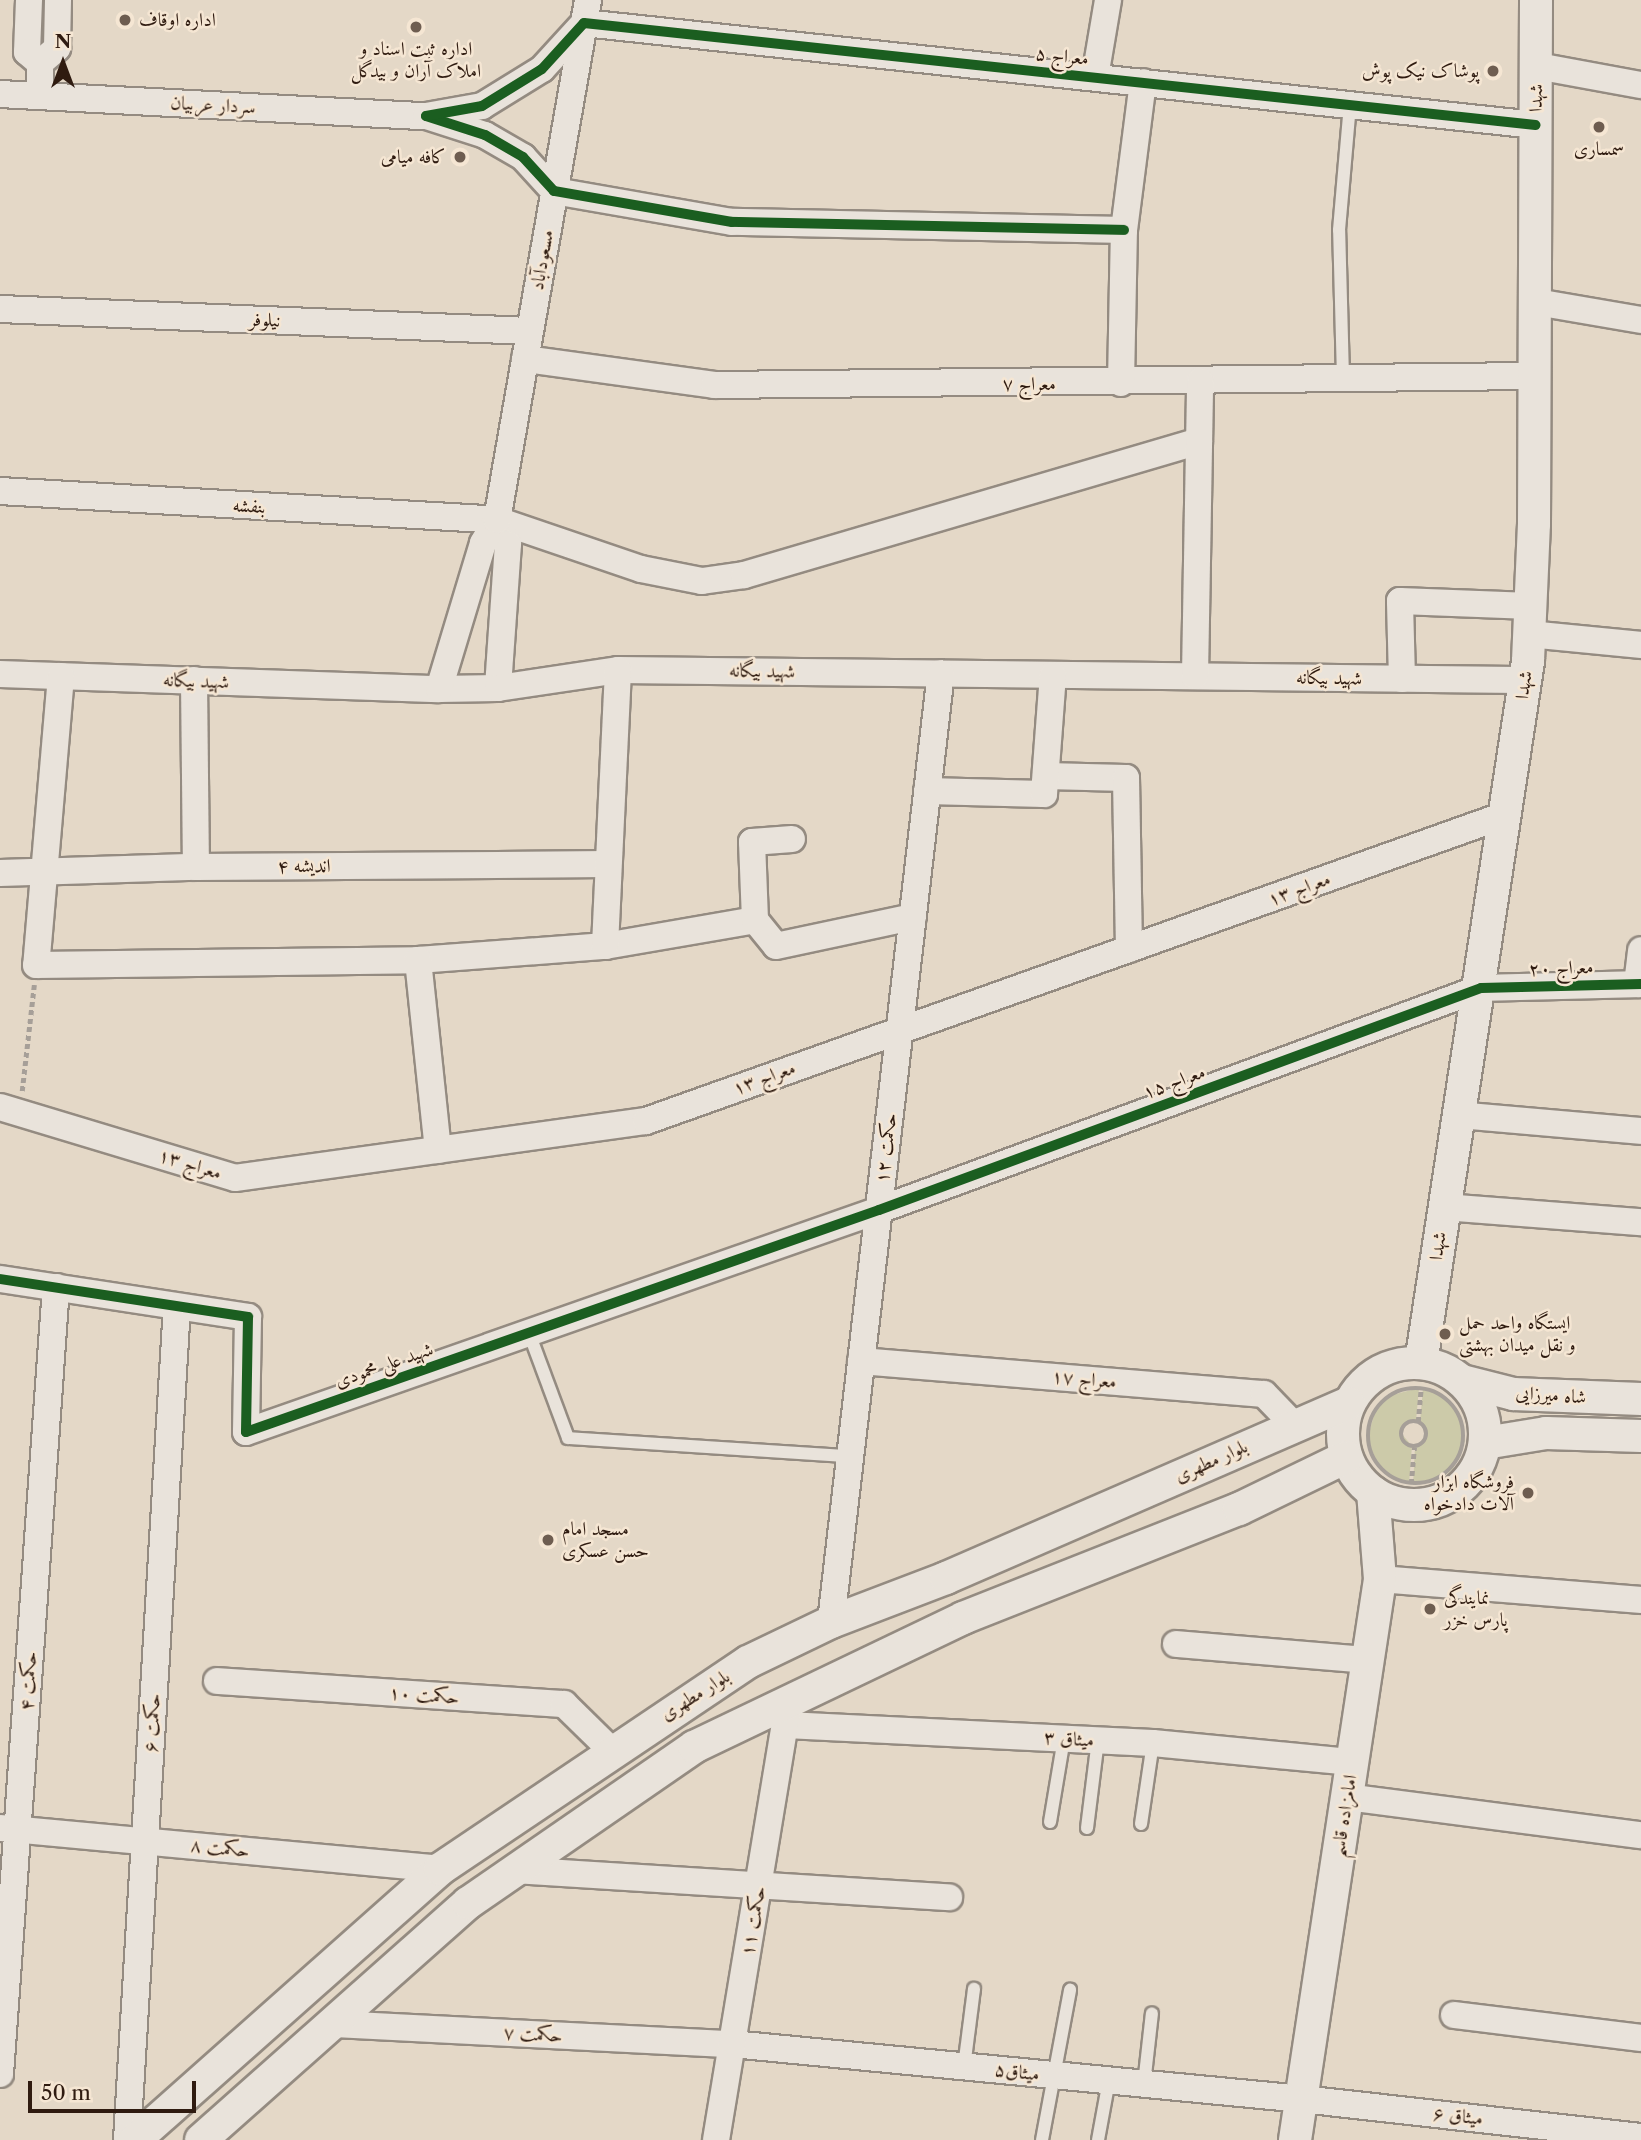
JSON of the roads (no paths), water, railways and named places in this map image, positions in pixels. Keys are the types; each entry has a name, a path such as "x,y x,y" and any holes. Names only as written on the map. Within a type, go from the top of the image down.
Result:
{"street":[{"path":"29,0 27,52 40,64"},
{"path":"40,96 40,64 57,48 58,0"},
{"path":"1095,77 1108,0"},
{"name":"شهدا","path":"1421,1375 1444,1207 1481,988 1525,680 1530,620 1535,376 1536,0"},
{"path":"426,116 482,106 542,69 586,11"},
{"name":"معراج ۵","path":"586,11 1095,77 1536,125"},
{"name":"مسعودآباد","path":"439,689 483,543 497,520 586,11"},
{"path":"1536,66 1641,85"},
{"path":"1121,383 1124,230 1143,82"},
{"name":"سردار عربیان","path":"0,94 426,116"},
{"path":"426,116 485,135 523,157 554,191 732,222 1124,230"},
{"path":"1536,302 1641,320"},
{"name":"نیلوفر","path":"0,309 530,331"},
{"name":"معراج ۷","path":"525,359 714,385 1121,383 1535,376"},
{"path":"1195,676 1200,381"},
{"name":"بنفشه","path":"0,492 497,520 641,569 702,581 744,575 1199,441"},
{"name":"مسعودآباد","path":"497,520 508,544 498,688"},
{"path":"1402,679 1400,601 1530,620 1641,645"},
{"path":"605,946 618,670"},
{"name":"شهید بیگانه","path":"0,674 439,689 498,688 618,670 1525,680"},
{"name":"حکمت ۱۲","path":"831,1622 941,673"},
{"path":"927,791 1044,794 1053,675"},
{"path":"61,676 36,965 418,960 605,946 755,920"},
{"path":"194,680 196,867"},
{"path":"1046,776 1126,778 1129,949"},
{"name":"معراج ۱۳","path":"10,1110 236,1178 646,1121 1505,815"},
{"path":"792,839 752,842 755,920 776,946 913,916"},
{"name":"اندیشه ۴","path":"0,873 196,867 608,864"},
{"path":"1639,984 1641,950"},
{"path":"418,960 439,1150"},
{"name":"معراج ۲۰","path":"1481,988 1639,984"},
{"name":"معراج ۱۵","path":"879,1210 1481,988"},
{"path":"1458,1115 1641,1131"},
{"path":"1444,1207 1641,1222"},
{"name":"شهید علی محمودی","path":"0,1279 248,1317 246,1432 879,1210"},
{"name":"حکمت ۴","path":"0,2074 9,1829 56,1287"},
{"name":"حکمت ۶","path":"127,2140 177,1306"},
{"name":"معراج ۱۷","path":"861,1361 1264,1394 1293,1424"},
{"name":"شاه میرزایی","path":"1421,1375 1443,1368 1462,1381 1513,1394 1641,1399"},
{"path":"1421,1375 1384,1369 1368,1379 1349,1403 1343,1420 1346,1457 1373,1492 1392,1502 1414,1495 1441,1500 1462,1487 1477,1467 1485,1443 1484,1421 1476,1399 1462,1381"},
{"name":"بلوار مطهری","path":"135,2140 440,1869 748,1662 831,1622 946,1578 1293,1424 1349,1403"},
{"name":"شاه میرزایی","path":"1485,1443 1546,1433 1641,1436"},
{"path":"201,2140 468,1903 694,1747 787,1713 963,1618 1239,1509 1346,1457"},
{"name":"امامزاده قاسم","path":"1295,2140 1380,1579 1373,1492"},
{"path":"1414,1495 1400,1525 1391,1563 1380,1579 1641,1600"},
{"path":"1176,1644 1367,1660"},
{"name":"حکمت ۱۰","path":"217,1681 564,1704 612,1751"},
{"name":"میثاق ۳","path":"787,1713 1352,1762"},
{"name":"حکمت ۱۱","path":"716,2140 787,1713"},
{"path":"1347,1797 1641,1835"},
{"path":"528,1809 552,1844"},
{"name":"حکمت ۸","path":"9,1829 440,1869"},
{"path":"515,1870 759,1882 949,1897"},
{"path":"1454,2015 1641,2038"},
{"name":"حکمت ۷","path":"333,2024 732,2044"},
{"name":"میثاق۵","path":"732,2044 1302,2099"},
{"name":"میثاق ۶","path":"1302,2099 1641,2137"}],"lane":[{"path":"1343,379 1339,230 1350,105"},
{"path":"529,1333 568,1438 850,1456"},
{"path":"1050,1822 1064,1738"},
{"path":"1087,1828 1098,1740"},
{"path":"1141,1824 1153,1743"},
{"path":"964,2067 974,1989"},
{"path":"1042,2140 1070,1990"},
{"path":"1144,2084 1152,2013"},
{"path":"1098,2140 1109,2080"}],"place":[{"name":"اداره اوقاف","path":"125,20"},
{"name":"اداره ثبت اسناد و املاک آران و بیدگل","path":"416,27"},
{"name":"پوشاک نیک پوش","path":"1493,71"},
{"name":"سمساری","path":"1599,127"},
{"name":"کافه میامی","path":"460,157"},
{"name":"ایستگاه واحد حمل و نقل میدان بهشتی","path":"1445,1334"},
{"name":"فروشگاه ابزار آلات دادخواه","path":"1528,1493"},
{"name":"مسجد امام حسن عسکری","path":"548,1540"},
{"name":"نمایندگی پارس خزر","path":"1430,1609"}]}
